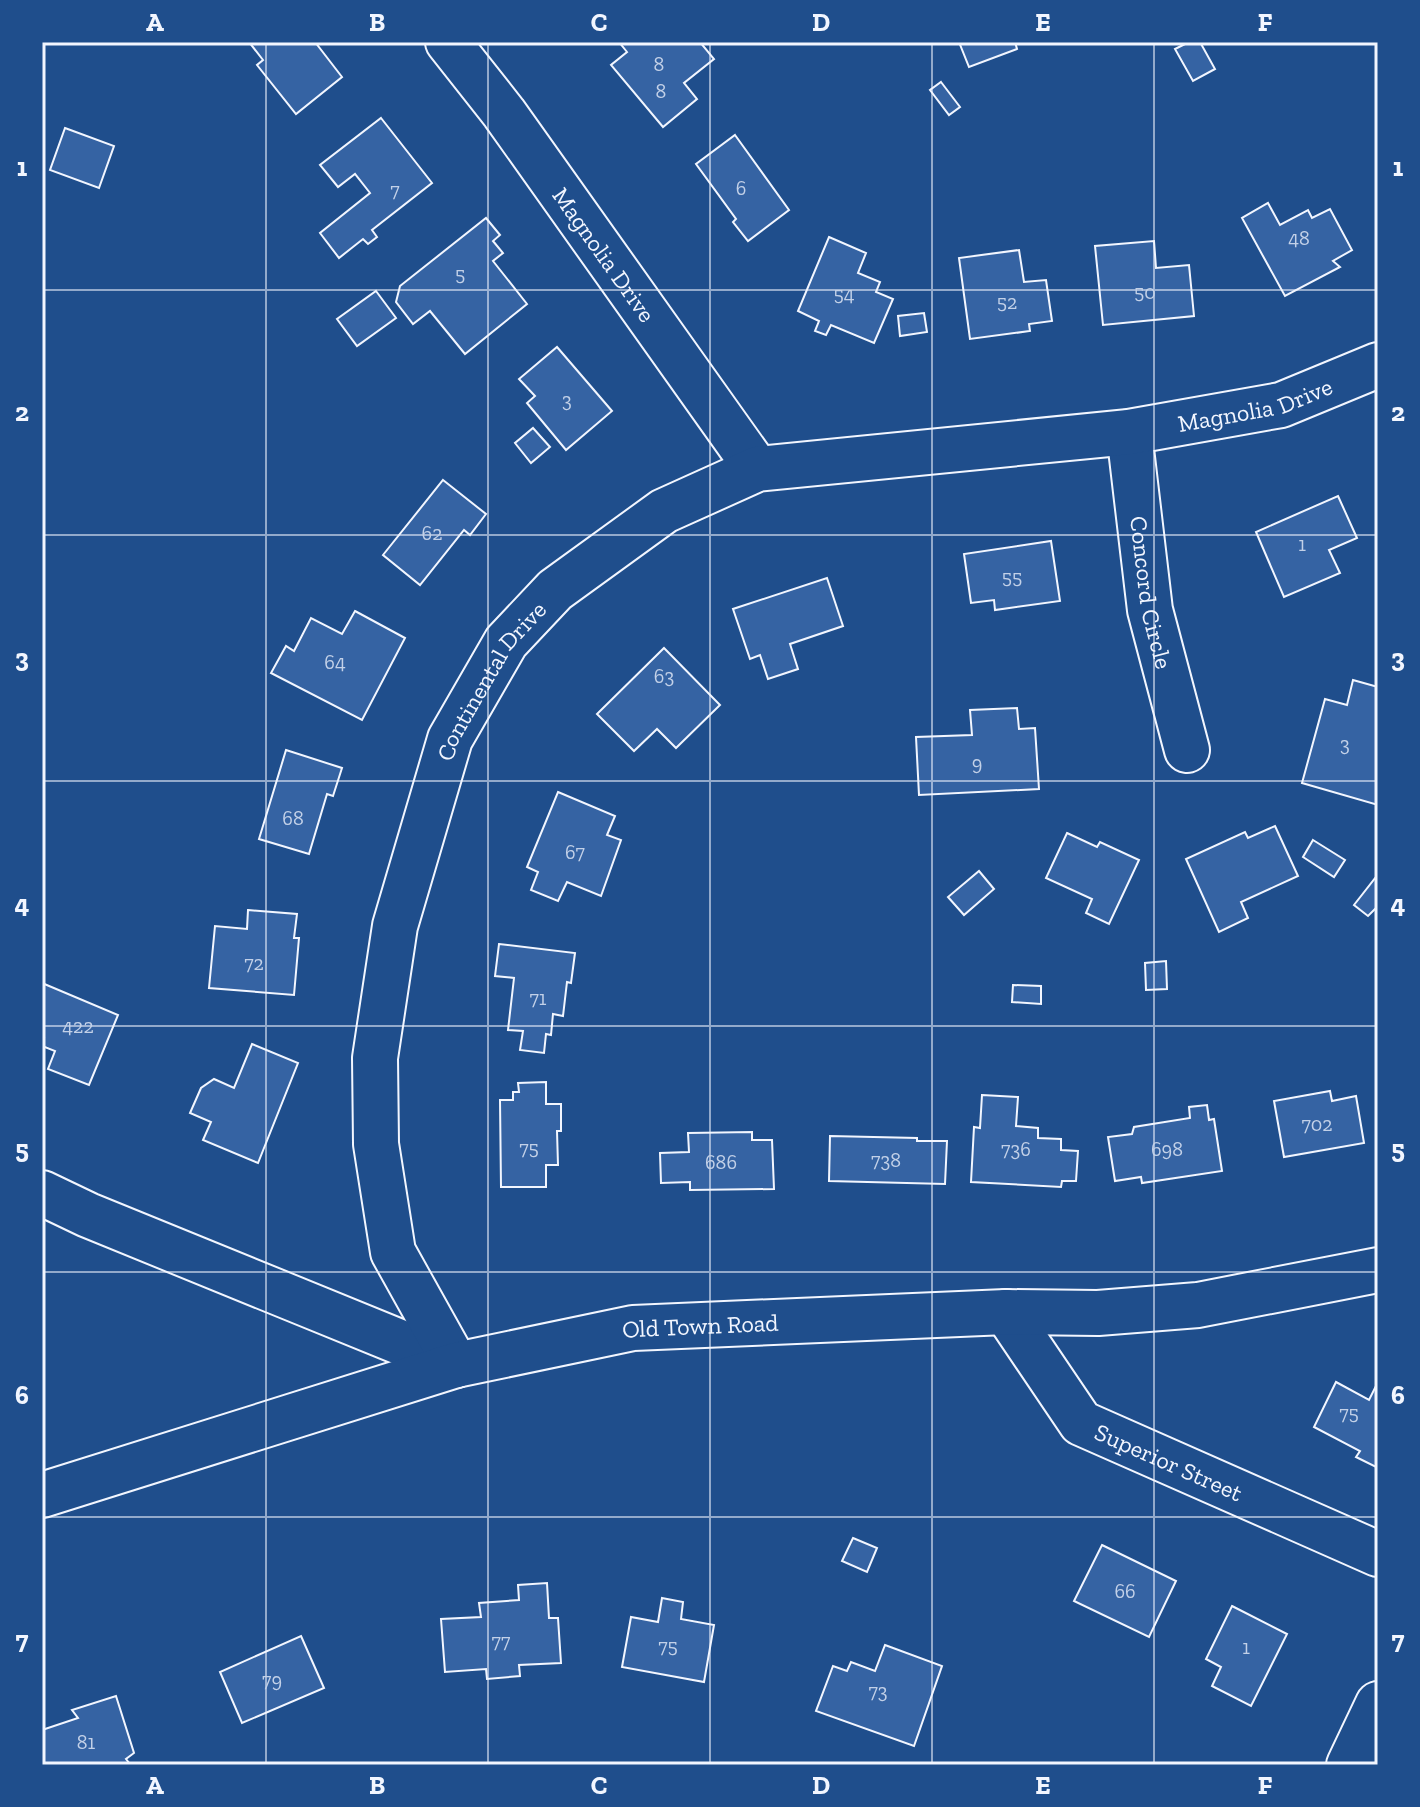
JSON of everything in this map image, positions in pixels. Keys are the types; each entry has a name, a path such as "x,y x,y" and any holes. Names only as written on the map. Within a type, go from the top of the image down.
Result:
{"street":[{"name":"Magnolia Drive","path":"448,42 504,113 757,469"},
{"name":"Magnolia Drive","path":"1129,432 1281,405 1378,365"},
{"name":"Continental Drive","path":"456,1365 393,1252 376,1144 375,1058 395,926 450,739 506,642 555,590 664,511 757,469 1129,432"},
{"name":"Concord Circle","path":"1129,432 1150,610 1187,750"},
{"path":"42,1193 88,1215 456,1365"},
{"name":"Old Town Road","path":"42,1495 456,1365 633,1328 1006,1312 1098,1313 1198,1305 1378,1270"},
{"name":"Superior Street","path":"1006,1312 1081,1423 1378,1554"},
{"path":"1349,1765 1378,1704"}],"building":[{"path":"249,42 315,42 342,77 296,114 257,65 263,60"},
{"path":"619,42 700,42 714,59 684,83 697,99 663,127 611,65 627,52"},
{"path":"959,42 1015,42 1017,49 969,67"},
{"path":"1189,42 1200,42 1215,69 1193,81 1175,49"},
{"path":"941,82 960,107 949,115 930,90"},
{"path":"381,118 432,183 372,230 377,237 368,244 363,239 339,258 320,233 370,193 355,174 338,187 320,165"},
{"path":"65,128 114,146 99,188 50,170"},
{"path":"735,135 789,210 748,241 696,164"},
{"path":"1268,203 1280,225 1308,210 1312,218 1330,209 1352,250 1333,261 1340,267 1285,296 1242,218"},
{"path":"486,218 500,235 493,241 503,253 493,261 527,304 465,354 430,311 413,324 396,302 400,286"},
{"path":"829,237 866,253 858,273 880,282 876,292 893,299 874,343 831,325 826,335 815,331 819,321 798,311"},
{"path":"1154,241 1156,268 1189,265 1194,316 1103,325 1095,246"},
{"path":"1019,250 1024,282 1046,280 1052,321 1029,324 1030,331 970,339 959,258"},
{"path":"376,291 396,318 357,346 337,319"},
{"path":"924,313 927,332 900,336 898,316"},
{"path":"557,347 612,411 566,450 527,403 535,396 519,379"},
{"path":"533,428 550,447 531,463 515,443"},
{"path":"443,480 486,514 470,535 464,530 420,585 383,555"},
{"path":"1338,496 1357,538 1329,550 1340,573 1284,597 1256,532"},
{"path":"1051,541 1060,601 995,610 994,600 971,603 964,554"},
{"path":"827,578 843,626 790,644 798,669 768,679 760,655 750,659 733,609"},
{"path":"355,611 405,638 362,720 271,673 286,646 294,651 311,618 342,634"},
{"path":"664,648 720,705 676,748 657,729 634,751 597,714"},
{"path":"1353,680 1378,687 1378,805 1302,783 1325,699 1347,705"},
{"path":"1017,708 1019,729 1035,728 1039,789 919,795 916,737 972,735 970,710"},
{"path":"286,750 342,768 333,796 327,794 309,854 259,839"},
{"path":"558,792 615,816 607,835 621,840 601,896 567,882 558,901 531,890 538,872 527,867"},
{"path":"1275,826 1298,876 1241,902 1248,918 1219,932 1186,859 1245,832 1248,838"},
{"path":"1067,833 1097,847 1100,842 1139,860 1109,924 1086,913 1092,899 1046,878"},
{"path":"1313,840 1345,860 1334,877 1303,857"},
{"path":"979,871 994,889 964,915 948,897"},
{"path":"1376,877 1378,906 1368,916 1354,905"},
{"path":"248,910 297,914 294,938 299,938 294,995 209,988 215,926 247,929"},
{"path":"499,944 575,953 571,983 567,982 563,1016 553,1014 551,1035 546,1034 544,1053 520,1050 523,1031 508,1030 514,978 495,976"},
{"path":"1166,961 1167,989 1146,990 1145,963"},
{"path":"42,983 118,1015 89,1085 48,1069 55,1051 42,1046"},
{"path":"1013,985 1041,986 1041,1004 1012,1002"},
{"path":"252,1044 298,1063 258,1163 203,1140 211,1122 190,1113 201,1088 214,1079 234,1088"},
{"path":"546,1082 546,1104 561,1104 561,1131 557,1131 558,1165 546,1165 546,1187 501,1187 500,1100 513,1100 513,1092 519,1092 518,1083"},
{"path":"1330,1091 1332,1101 1356,1096 1364,1143 1284,1157 1274,1101"},
{"path":"982,1095 1018,1097 1016,1126 1038,1128 1038,1138 1061,1139 1061,1150 1078,1151 1076,1181 1062,1181 1061,1187 971,1182 974,1127 980,1128"},
{"path":"1207,1105 1209,1120 1214,1119 1222,1171 1142,1183 1141,1177 1115,1181 1108,1137 1132,1134 1134,1127 1190,1118 1189,1107"},
{"path":"752,1132 752,1140 772,1140 774,1189 690,1190 690,1182 661,1183 660,1153 689,1152 688,1133"},
{"path":"830,1136 947,1141 945,1184 829,1181"},
{"path":"1336,1382 1369,1400 1378,1382 1378,1468 1356,1457 1360,1451 1314,1427"},
{"path":"853,1538 877,1548 867,1572 842,1561"},
{"path":"1102,1545 1176,1581 1149,1637 1074,1601"},
{"path":"547,1583 549,1618 558,1618 561,1663 519,1665 520,1676 487,1679 486,1669 445,1672 441,1619 481,1617 479,1603 519,1600 518,1585"},
{"path":"662,1598 683,1602 681,1619 714,1625 704,1682 622,1667 631,1617 658,1622"},
{"path":"1232,1606 1287,1634 1251,1706 1212,1686 1221,1667 1206,1659"},
{"path":"301,1636 324,1688 242,1723 220,1672"},
{"path":"885,1645 942,1666 914,1746 816,1711 833,1666 847,1671 851,1662 875,1671"},
{"path":"116,1696 134,1753 126,1759 130,1764 42,1765 42,1730 78,1718 72,1710"}]}
